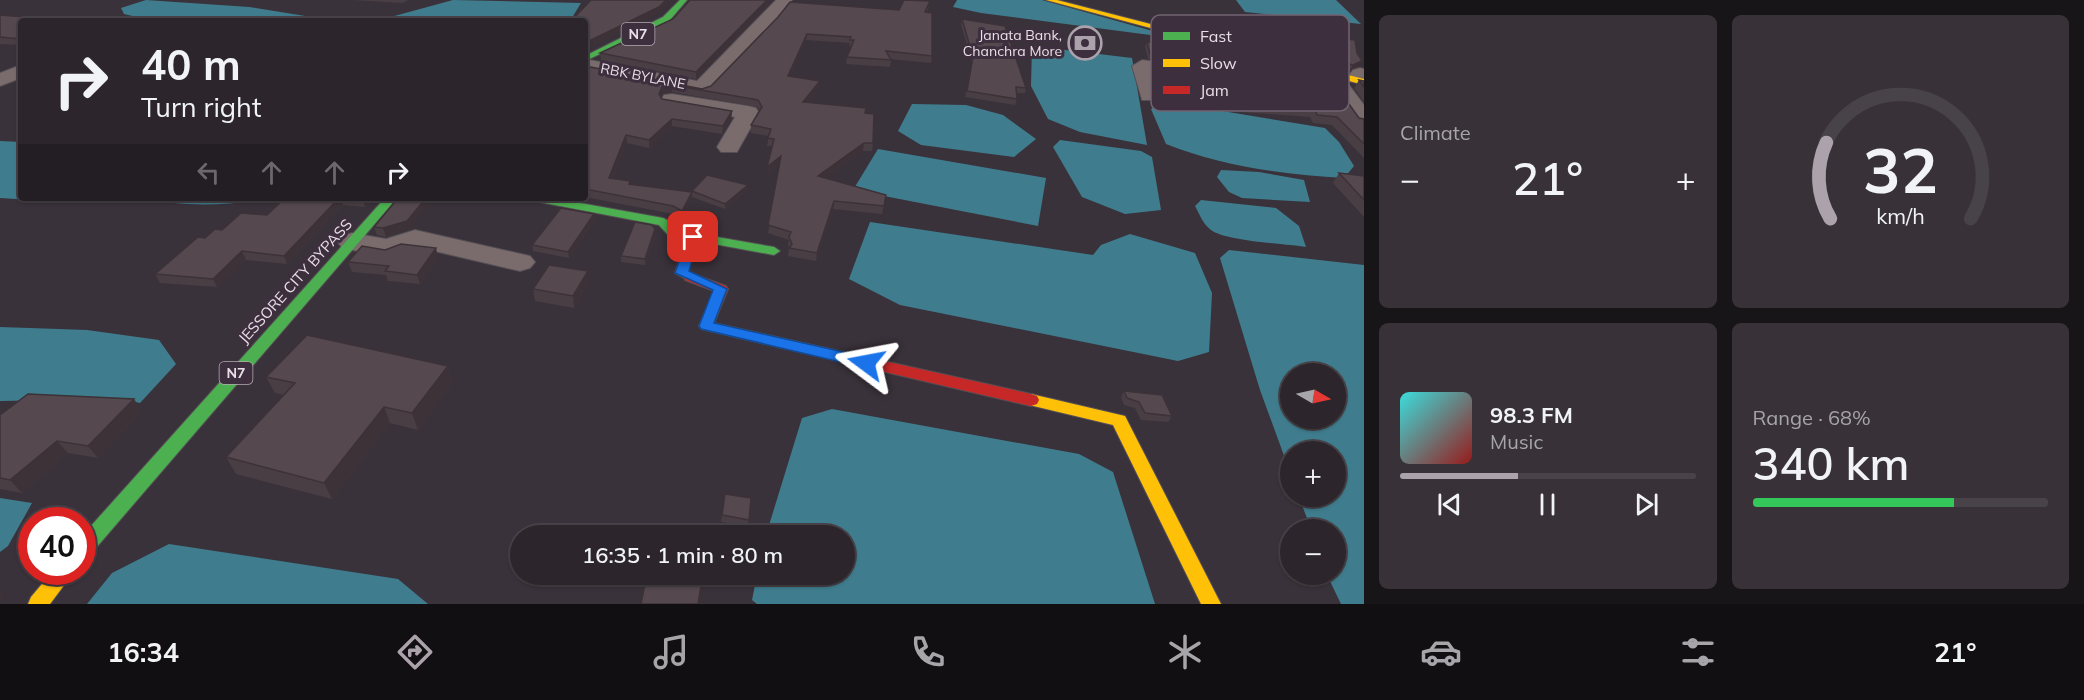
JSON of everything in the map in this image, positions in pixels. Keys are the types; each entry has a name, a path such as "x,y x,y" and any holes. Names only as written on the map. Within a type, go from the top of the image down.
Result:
{"main road":[{"name":"N7","path":"588,58 666,19 684,0"},
{"path":"1049,0 1151,26"},
{"path":"1071,0 1151,21"},
{"name":"JESSORE CITY BYPASS","path":"96,534 389,201"},
{"path":"550,201 663,222 673,233 774,251 693,237 681,273 721,289 706,326 1119,420 1211,604"},
{"path":"38,604 53,585"}],"street":[{"name":"RBK BYLANE","path":"694,95 770,18 784,0"},
{"path":"0,60 18,65"},
{"name":"RBK BYLANE","path":"588,65 748,113 729,147"},
{"path":"1149,96 1142,66 1151,67"},
{"path":"0,80 18,72"},
{"name":"RBK BYLANE","path":"588,82 694,95"},
{"path":"1349,99 1364,120"},
{"path":"352,242 388,248 415,238 520,262"}],"water":[{"path":"146,0 249,7 318,18 141,18 124,14 121,8"},
{"path":"453,0 581,3 572,18 387,18"},
{"path":"957,0 1042,0 1151,31 1151,35 981,13 953,7"},
{"path":"1236,0 1336,0 1361,24 1349,23 1349,15 1274,15 1245,12"},
{"path":"1032,46 1132,58 1147,145 1080,132 1048,119 1031,86"},
{"path":"912,104 966,105 1003,115 1036,139 1014,157 921,145 898,131"},
{"path":"1152,111 1222,111 1325,128 1339,142 1354,166 1344,178 1276,172 1231,164 1166,144"},
{"path":"1060,140 1141,151 1152,157 1161,210 1125,214 1082,197 1053,147"},
{"path":"0,141 18,142 18,199 0,198"},
{"path":"878,149 1046,178 1038,226 853,190"},
{"path":"1221,170 1259,172 1304,180 1310,202 1242,198 1229,192 1217,177"},
{"path":"1201,200 1276,208 1299,226 1306,247 1218,234 1206,225 1195,206"},
{"path":"158,201 247,201 202,204"},
{"path":"870,222 1093,255 1101,245 1130,234 1195,253 1212,293 1209,352 1178,361 900,305 849,279"},
{"path":"1229,250 1364,265 1364,604 1341,604 1332,585 1346,585 1346,519 1307,519 1303,507 1346,507 1346,441 1280,441 1280,445 1260,390 1220,258"},
{"path":"0,327 87,330 159,340 176,364 140,403 120,399 0,401"},
{"path":"832,409 1079,454 1113,472 1155,604 757,604 752,600 755,585 855,585 855,525 769,525 802,418"},
{"path":"0,498 32,503 30,507 18,507 18,528 8,546 0,552"},
{"path":"169,544 398,579 428,604 87,604 112,573"}],"building":[{"path":"591,0 666,0 659,7 588,42 588,18 574,18"},
{"path":"690,0 767,0 696,72 600,53 673,19"},
{"path":"904,0 930,1 925,12 932,13 932,56 886,51 891,60 847,57 854,40 850,40 851,37 807,34 788,76 820,81 803,102 866,108 865,113 874,114 873,143 864,143 818,176 886,195 884,206 834,201 817,253 789,248 792,244 789,237 791,232 768,225 781,156 767,167 774,139 768,138 771,129 751,125 762,107 758,100 672,85 662,87 659,94 662,99 732,111 723,126 672,119 649,140 626,135 609,178 630,181 629,184 692,192 682,211 673,206 588,190 588,67 702,89 711,86 790,2 899,10"},
{"path":"0,15 38,18 18,18 18,39 0,37"},
{"path":"962,19 1005,26 1026,88 1016,87 1017,99 967,91 973,57"},
{"path":"1349,39 1355,40 1357,53 1362,61 1353,65 1349,64"},
{"path":"1147,42 1151,42 1150,54"},
{"path":"1349,104 1359,118 1364,119 1364,144 1337,117 1317,115 1316,111 1349,111"},
{"path":"1339,173 1364,176 1364,200"},
{"path":"707,175 748,185 725,204 692,191"},
{"path":"282,201 336,201 284,256 242,251 213,279 155,274 198,237 205,238 215,229 222,230 241,213 267,215"},
{"path":"396,201 424,201 407,221 383,228 374,227"},
{"path":"561,208 594,214 568,252 532,245"},
{"path":"635,222 652,225 655,229 645,259 621,256"},
{"path":"401,244 436,248 417,275 385,271 389,266 348,262 362,246 385,250"},
{"path":"549,265 588,271 573,296 533,289"},
{"path":"307,335 448,366 412,413 384,407 324,483 226,457 295,383 266,377"},
{"path":"1124,391 1162,395 1172,416 1145,413 1139,402 1127,398"},
{"path":"28,394 134,399 88,446 57,441 10,480 0,478 0,415"},
{"path":"725,494 751,498 749,520 722,515"},
{"path":"645,585 701,585 698,604 641,604"}],"traffic: fast":[{"path":"588,58 666,19 684,0"},
{"path":"96,534 388,201"},
{"path":"550,201 663,222 673,233 774,251 693,237 681,273 690,277"}],"traffic: slow":[{"path":"1049,0 1151,27"},
{"path":"1349,78 1364,82"},
{"path":"1031,400 1119,420 1211,604"},
{"path":"38,604 53,585"}],"traffic: jam":[{"path":"690,277 721,289 706,326 1031,400"}],"place":[{"name":"Janata Bank, Chanchra More","path":"1085,43"}],"route":[{"path":"693,237 681,273 721,289 706,326 866,363"}]}
